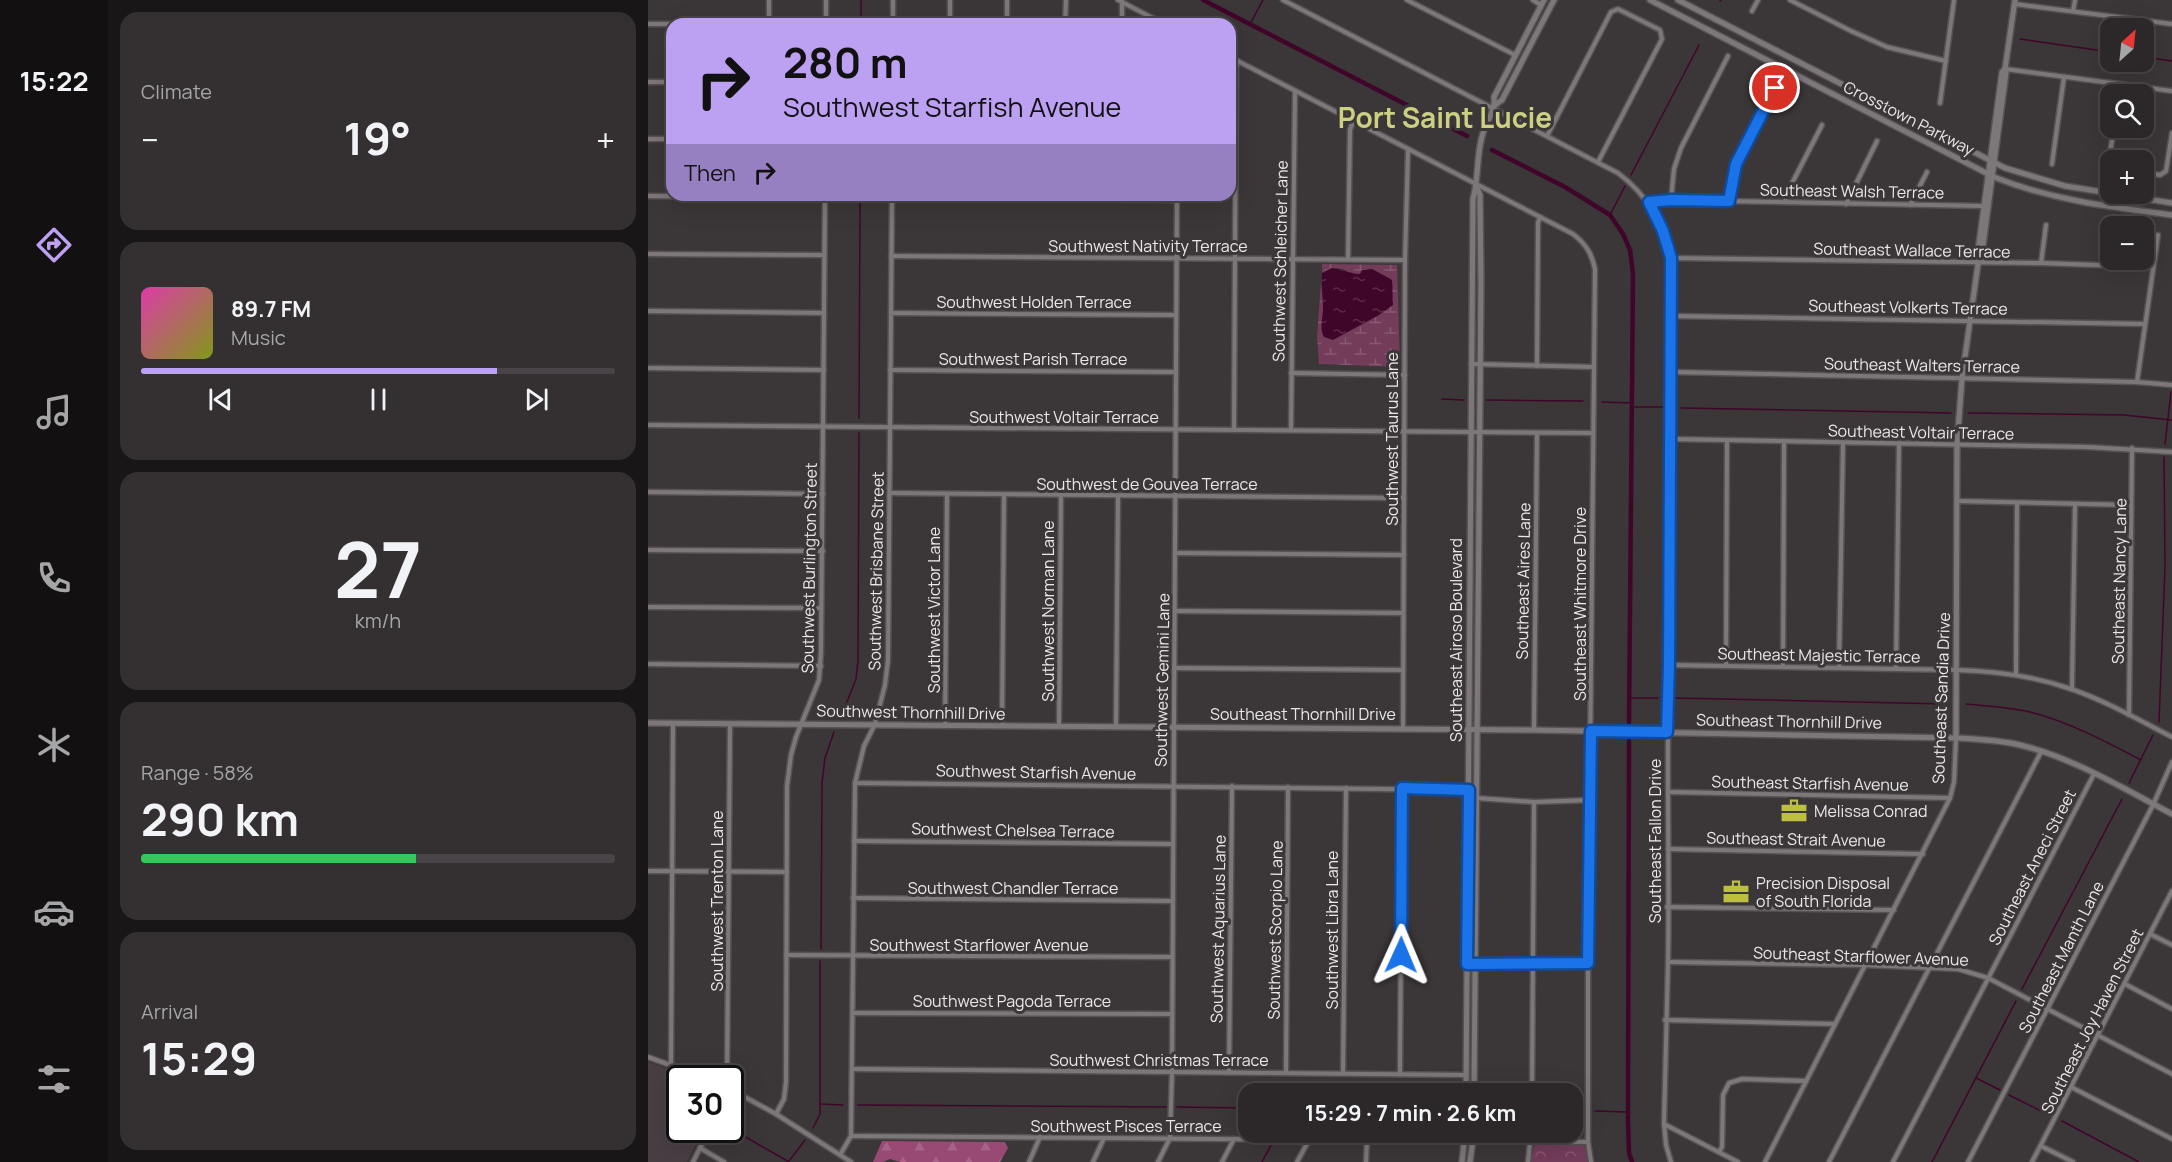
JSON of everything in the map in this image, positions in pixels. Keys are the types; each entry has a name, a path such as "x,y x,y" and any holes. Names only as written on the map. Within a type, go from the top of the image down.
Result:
{"main road":[{"name":"Southeast Airoso Boulevard","path":"1466,1083 1473,199 1477,186 1479,152 1483,133 1554,0"},
{"name":"Crosstown Parkway","path":"1650,0 1991,175 2054,197 2172,215"},
{"name":"Crosstown Parkway","path":"1678,0 1992,162 2031,177 2065,186 2172,202"},
{"name":"Southeast Airoso Boulevard","path":"1495,107 1494,97 1543,2"},
{"name":"Southeast Sandia Drive","path":"1978,264 1981,260 2002,72 2005,69 2015,2"},
{"name":"Southeast Sandia Drive","path":"1956,738 1957,445 1962,378 1978,264 1983,206 1991,175"},
{"name":"Southeast Airoso Boulevard","path":"1474,1083 1480,364 1480,195 1477,186"},
{"name":"Southwest Thornhill Drive","path":"648,723 1174,727"},
{"name":"Southeast Thornhill Drive","path":"1174,727 1667,732 1993,740 2066,760 2172,814"},
{"path":"1466,1047 1475,1046"},
{"path":"1462,1162 1465,1143"},
{"path":"1470,1162 1473,1143"}],"street":[{"path":"769,0 769,18"},
{"path":"826,0 826,18"},
{"path":"893,0 893,18"},
{"path":"950,0 950,18"},
{"path":"1007,0 1007,18"},
{"path":"1065,18 1066,0"},
{"name":"Southeast Fallon Drive","path":"1283,0 1495,107 1598,162 1631,183 1649,202 1663,231 1671,258 1667,732 1668,962 1664,1123 1671,1162"},
{"path":"1295,6 1299,0"},
{"path":"1407,0 1515,55"},
{"path":"1533,0 1543,2"},
{"path":"1752,11 1758,0"},
{"path":"1790,0 1887,47 1946,61"},
{"path":"1940,103 1954,0"},
{"path":"2073,11 2075,0"},
{"path":"1120,1 1121,18"},
{"path":"1120,1 1153,18"},
{"path":"2015,2 2172,24"},
{"path":"1547,136 1611,12 1618,9 1660,30 1662,39 1598,162"},
{"path":"648,24 666,24"},
{"path":"1671,200 1674,169 1681,147 1728,56"},
{"path":"1236,68 1238,61"},
{"name":"Southeast Whitmore Drive","path":"1238,61 1573,234 1583,242 1593,259 1595,269 1588,963 1588,1142 1591,1162"},
{"path":"2005,69 2120,84"},
{"path":"2052,164 2064,77"},
{"path":"648,82 666,82"},
{"path":"1729,201 1736,164 1775,88"},
{"path":"2154,89 2172,92"},
{"name":"Southwest Schleicher Lane","path":"1291,430 1295,91"},
{"path":"1348,259 1350,130 1353,121"},
{"path":"1785,202 1822,125"},
{"path":"2154,174 2160,175 2166,171 2172,133"},
{"path":"648,139 666,139"},
{"path":"1846,204 1877,141"},
{"name":"Southwest Taurus Lane","path":"1403,729 1405,260 1408,150"},
{"path":"1910,205 1927,171"},
{"path":"648,196 666,196"},
{"name":"Southeast Walsh Terrace","path":"1649,202 1671,200 1983,206"},
{"name":"Southwest Burlington Street","path":"776,1114 784,1099 786,1082 788,778 791,755 819,680 820,666 825,201"},
{"name":"Southwest Brisbane Street","path":"840,1155 851,1136 855,783 861,755 875,724 885,685 888,660 891,201"},
{"name":"Southwest Gemini Lane","path":"1158,1162 1170,1138 1172,1072 1177,201"},
{"path":"1234,430 1235,201"},
{"path":"1537,366 1540,217"},
{"path":"2041,263 2046,225"},
{"path":"2154,256 2158,235"},
{"path":"648,254 824,255"},
{"name":"Southwest Nativity Terrace","path":"891,256 1405,260"},
{"name":"Southeast Wallace Terrace","path":"1671,258 2100,265"},
{"path":"2137,381 2152,270"},
{"path":"648,311 824,313"},
{"name":"Southwest Holden Terrace","path":"891,313 1176,315"},
{"name":"Southeast Volkerts Terrace","path":"1671,316 2145,324"},
{"path":"1472,364 1594,367"},
{"path":"648,368 824,370"},
{"name":"Southwest Parish Terrace","path":"890,370 1176,372"},
{"name":"Southeast Walters Terrace","path":"1671,372 2137,381 2172,385"},
{"path":"1291,373 1405,375"},
{"name":"Southwest Voltair Terrace","path":"648,425 1479,432"},
{"path":"1479,432 1593,433"},
{"name":"Southeast Aires Lane","path":"1534,730 1537,433"},
{"name":"Southeast Voltair Terrace","path":"1670,439 2132,448 2172,452"},
{"path":"1726,665 1727,441"},
{"path":"1783,666 1784,441"},
{"path":"1839,667 1842,443"},
{"path":"1896,668 1899,444"},
{"name":"Southeast Nancy Lane","path":"2129,715 2132,448"},
{"path":"648,492 823,495"},
{"name":"Southwest de Gouvea Terrace","path":"890,493 1404,498"},
{"name":"Southwest Victor Lane","path":"945,726 947,495"},
{"path":"1002,726 1004,495"},
{"name":"Southwest Norman Lane","path":"1059,726 1061,495"},
{"path":"1116,726 1118,496"},
{"path":"1958,501 2132,505"},
{"path":"2016,675 2017,504"},
{"path":"2072,689 2074,505"},
{"path":"648,550 823,551"},
{"path":"1176,553 1404,555"},
{"path":"648,607 821,608"},
{"path":"1175,611 1403,613"},
{"path":"648,664 820,666"},
{"name":"Southeast Majestic Terrace","path":"1669,665 1989,671 2016,675 2072,689 2172,737"},
{"path":"1174,668 1402,670"},
{"path":"648,1057 671,1064 673,723"},
{"name":"Southwest Trenton Lane","path":"728,1065 730,724"},
{"name":"Southeast Sandia Drive","path":"1765,1162 1950,798 1954,782 1956,738"},
{"path":"1828,1162 2041,752"},
{"name":"Southeast Manth Lane","path":"1968,1162 2153,804 2172,762"},
{"name":"Southeast Aneci Street","path":"1893,1162 2094,774"},
{"name":"Southwest Starfish Avenue","path":"855,783 1469,790"},
{"name":"Southwest Aquarius Lane","path":"1229,1072 1232,786"},
{"name":"Southwest Scorpio Lane","path":"1286,1073 1288,787"},
{"name":"Southwest Libra Lane","path":"1343,1073 1346,788"},
{"path":"1400,1074 1402,788"},
{"name":"Southeast Starfish Avenue","path":"1669,792 1950,798"},
{"path":"1476,798 1534,802 1591,800"},
{"path":"1532,1083 1534,802"},
{"name":"Southwest Chelsea Terrace","path":"854,841 1173,844"},
{"name":"Southeast Strait Avenue","path":"1668,849 1923,854"},
{"path":"648,871 787,872"},
{"name":"Southeast Joy Haven Street","path":"2032,1162 2172,891"},
{"name":"Southwest Chandler Terrace","path":"853,898 1172,901"},
{"path":"1667,907 1894,910"},
{"path":"2150,934 2172,945"},
{"name":"Southwest Starflower Avenue","path":"786,955 1172,957"},
{"name":"Southeast Starflower Avenue","path":"1668,962 1958,969 1988,978 2172,1074"},
{"path":"1467,964 1588,963"},
{"path":"2125,984 2172,1009"},
{"name":"Southwest Pagoda Terrace","path":"853,1012 1172,1014"},
{"path":"1665,1020 1835,1024"},
{"name":"Southwest Christmas Terrace","path":"853,1069 1466,1075"},
{"path":"1719,1152 1722,1147 1723,1095 1726,1087 1738,1079 1806,1081"},
{"path":"2072,1087 2172,1139"},
{"path":"744,1097 776,1114 850,1162"},
{"path":"1664,1123 1738,1162"},
{"name":"Southwest Pisces Terrace","path":"851,1136 1238,1139"},
{"path":"1029,1162 1040,1137"},
{"path":"1093,1162 1104,1138"},
{"path":"1222,1162 1234,1139"},
{"name":"Southwest Pisces Terrace","path":"1583,1142 1588,1142"},
{"path":"693,1162 702,1143"},
{"path":"1297,1162 1307,1143"},
{"path":"1366,1162 1367,1143"},
{"path":"1528,1162 1531,1143"},
{"path":"2041,1146 2073,1162"},
{"path":"700,1148 724,1162"}],"shaded area":[{"path":"648,1062 666,1069 666,1143 696,1143 687,1162 648,1162"}],"green space":[{"path":"1322,264 1397,265 1400,367 1319,364 1317,337 1321,282 1324,309 1322,333 1333,339 1379,315 1393,286 1391,279 1372,269 1360,274 1351,274 1343,269 1332,268 1322,273"},
{"path":"882,1141 1005,1142 1008,1148 1000,1162 900,1162 890,1159 873,1162"},
{"path":"1538,1143 1582,1144 1586,1148 1589,1162 1530,1162 1534,1146"}],"water":[{"path":"1332,268 1360,274 1362,270 1372,269 1392,280 1393,305 1333,340 1324,337 1321,327 1322,273"}],"waterway":[{"path":"861,0 861,18"},
{"path":"1203,0 1467,136"},
{"path":"1250,24 1263,0"},
{"path":"2020,39 2100,51"},
{"path":"1631,175 1699,45"},
{"path":"2154,58 2172,61"},
{"path":"1492,150 1565,187 1610,215 1623,234 1630,250 1633,274 1629,722"},
{"path":"1610,215 1625,186"},
{"path":"859,418 860,203"},
{"path":"2165,444 2171,392"},
{"path":"1442,399 1464,400"},
{"path":"1486,400 1583,401"},
{"path":"1602,402 1632,403"},
{"path":"1632,407 1663,407"},
{"path":"1681,408 1951,413"},
{"path":"1968,413 2124,415 2172,420"},
{"path":"841,717 856,679 858,661 859,433"},
{"path":"2159,722 2165,567 2164,457"},
{"path":"1630,698 1658,698"},
{"path":"1675,698 1946,704"},
{"path":"1966,704 2014,709 2044,716 2087,733 2141,760"},
{"path":"821,949 822,783 825,758 834,732"},
{"path":"2129,783 2153,735"},
{"path":"1629,741 1628,1120 1629,1153 1632,1162"},
{"path":"2022,989 2122,799"},
{"path":"813,1128 820,1114 820,961"},
{"path":"1932,1162 2016,1001"},
{"path":"1976,1078 2000,1090"},
{"path":"2009,1095 2049,1115"},
{"path":"821,1104 843,1105"},
{"path":"858,1105 1166,1107"},
{"path":"1177,1107 1238,1108"},
{"path":"1595,1111 1628,1112"},
{"path":"2062,1121 2139,1162"},
{"path":"744,1136 789,1162"},
{"path":"789,1161 805,1140"},
{"path":"1262,1162 1271,1145"}],"place":[{"name":"Melissa Conrad","path":"1794,811"},
{"name":"Precision Disposal of South Florida","path":"1736,892"}],"district":[{"name":"Port Saint Lucie","path":"1445,117"}],"route":[{"path":"1401,955 1402,788 1469,790 1467,964 1588,963 1591,731 1667,732 1671,258 1663,231 1649,202 1729,201 1736,164 1775,88"}]}
